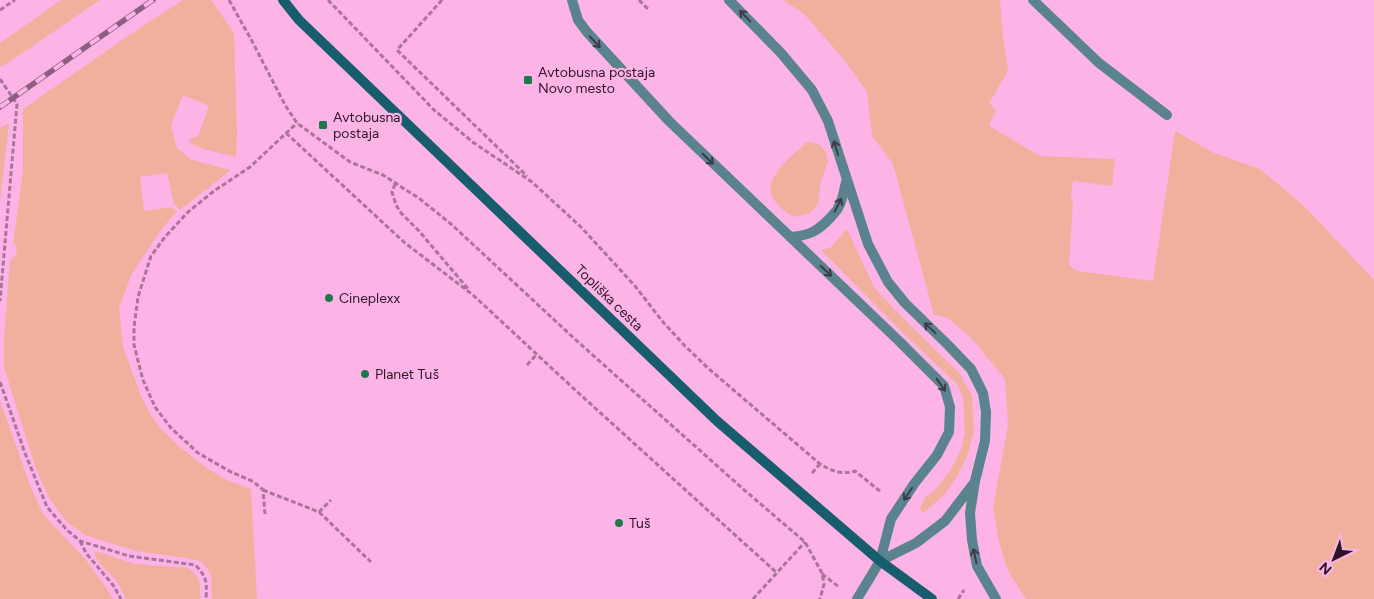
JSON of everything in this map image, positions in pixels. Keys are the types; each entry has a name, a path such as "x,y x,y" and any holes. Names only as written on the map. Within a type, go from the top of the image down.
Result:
{"main road":[{"name":"Topliška cesta","path":"283,0 299,20 717,421 880,561 932,599"}],"street":[{"path":"572,0 578,20 586,32 670,121 944,386 950,407 949,432 937,455 914,484 891,519 880,561 857,599"},
{"path":"729,0 781,53 812,90 828,121 868,244 888,282 904,303 971,369 983,394 986,412 986,441 975,481 970,513 972,540 977,566 996,599"},
{"path":"1033,0 1099,63 1167,116"},
{"path":"790,237 804,236 826,223 838,209 846,180"},
{"path":"880,561 916,543 945,521 975,481"}],"path":[{"path":"0,10 15,0"},
{"path":"229,0 297,123 350,162 383,176 420,199 742,488 805,542 822,573 824,584 820,599"},
{"path":"328,0 434,110 474,143 532,182"},
{"path":"442,0 396,50 581,227 629,279 674,334 709,369 820,464 838,472 848,473 855,471"},
{"path":"639,0 649,10"},
{"path":"0,79 17,104 0,301"},
{"path":"297,123 250,167 214,191 188,212 165,237 151,256 138,297 134,345 143,380 155,407 170,428 198,453 231,472 254,482 262,490 319,512 371,562"},
{"path":"286,133 405,243 473,295 777,573"},
{"path":"396,184 392,192 401,213 420,231 473,295"},
{"path":"527,365 537,354"},
{"path":"0,382 25,453 47,507 66,529 80,541 86,553 113,585 121,599"},
{"path":"262,490 265,514"},
{"path":"319,512 331,500"},
{"path":"80,541 129,556 195,564 203,572 206,579 206,599"},
{"path":"753,599 805,542"},
{"path":"958,599 966,588"}],"shaded area":[{"path":"61,0 100,0 2,67 0,65 0,43"},
{"path":"183,0 211,0 234,33 236,157 198,147 189,141 198,136 209,106 183,95 171,125 177,148 192,160 231,170 180,210 174,204 167,173 140,177 144,211 171,207 177,211 161,230 132,273 119,308 123,347 141,396 150,414 161,429 176,444 208,469 227,480 251,489 257,599 212,599 211,576 208,569 200,561 136,551 85,535 67,522 49,498 36,469 4,367 4,339 10,261 16,255 17,246 13,244 23,172 23,109"},
{"path":"783,0 1000,0 1008,71 989,103 996,110 989,126 1040,156 1115,159 1112,186 1073,181 1069,265 1077,271 1153,281 1175,131 1214,153 1260,169 1304,206 1374,280 1374,599 1025,598 1007,569 999,541 993,508 1008,425 1005,379 973,340 948,318 934,315 893,164 872,136 867,92 841,56 804,14"},
{"path":"9,123 0,202 0,128"},
{"path":"807,142 819,144 826,152 828,161 821,181 818,204 810,213 793,217 782,209 773,198 770,191 771,183 787,160"},
{"path":"847,229 874,287 960,374 972,396 974,432 967,457 944,495 923,513 920,509 925,498 938,487 951,469 961,450 965,433 963,398 957,384 901,331 821,250 830,248"},
{"path":"0,400 31,488 43,514 86,560 113,599 0,599"},
{"path":"94,552 135,564 188,568 196,575 200,584 200,599 126,599 114,578 99,563"}],"railway":[{"path":"0,107 153,0"}],"place":[{"name":"Avtobusna postaja Novo mesto","path":"528,80"},
{"name":"Avtobusna postaja","path":"323,125"},
{"name":"Cineplexx","path":"329,298"},
{"name":"Planet Tuš","path":"365,374"},
{"name":"Tuš","path":"619,523"}]}
